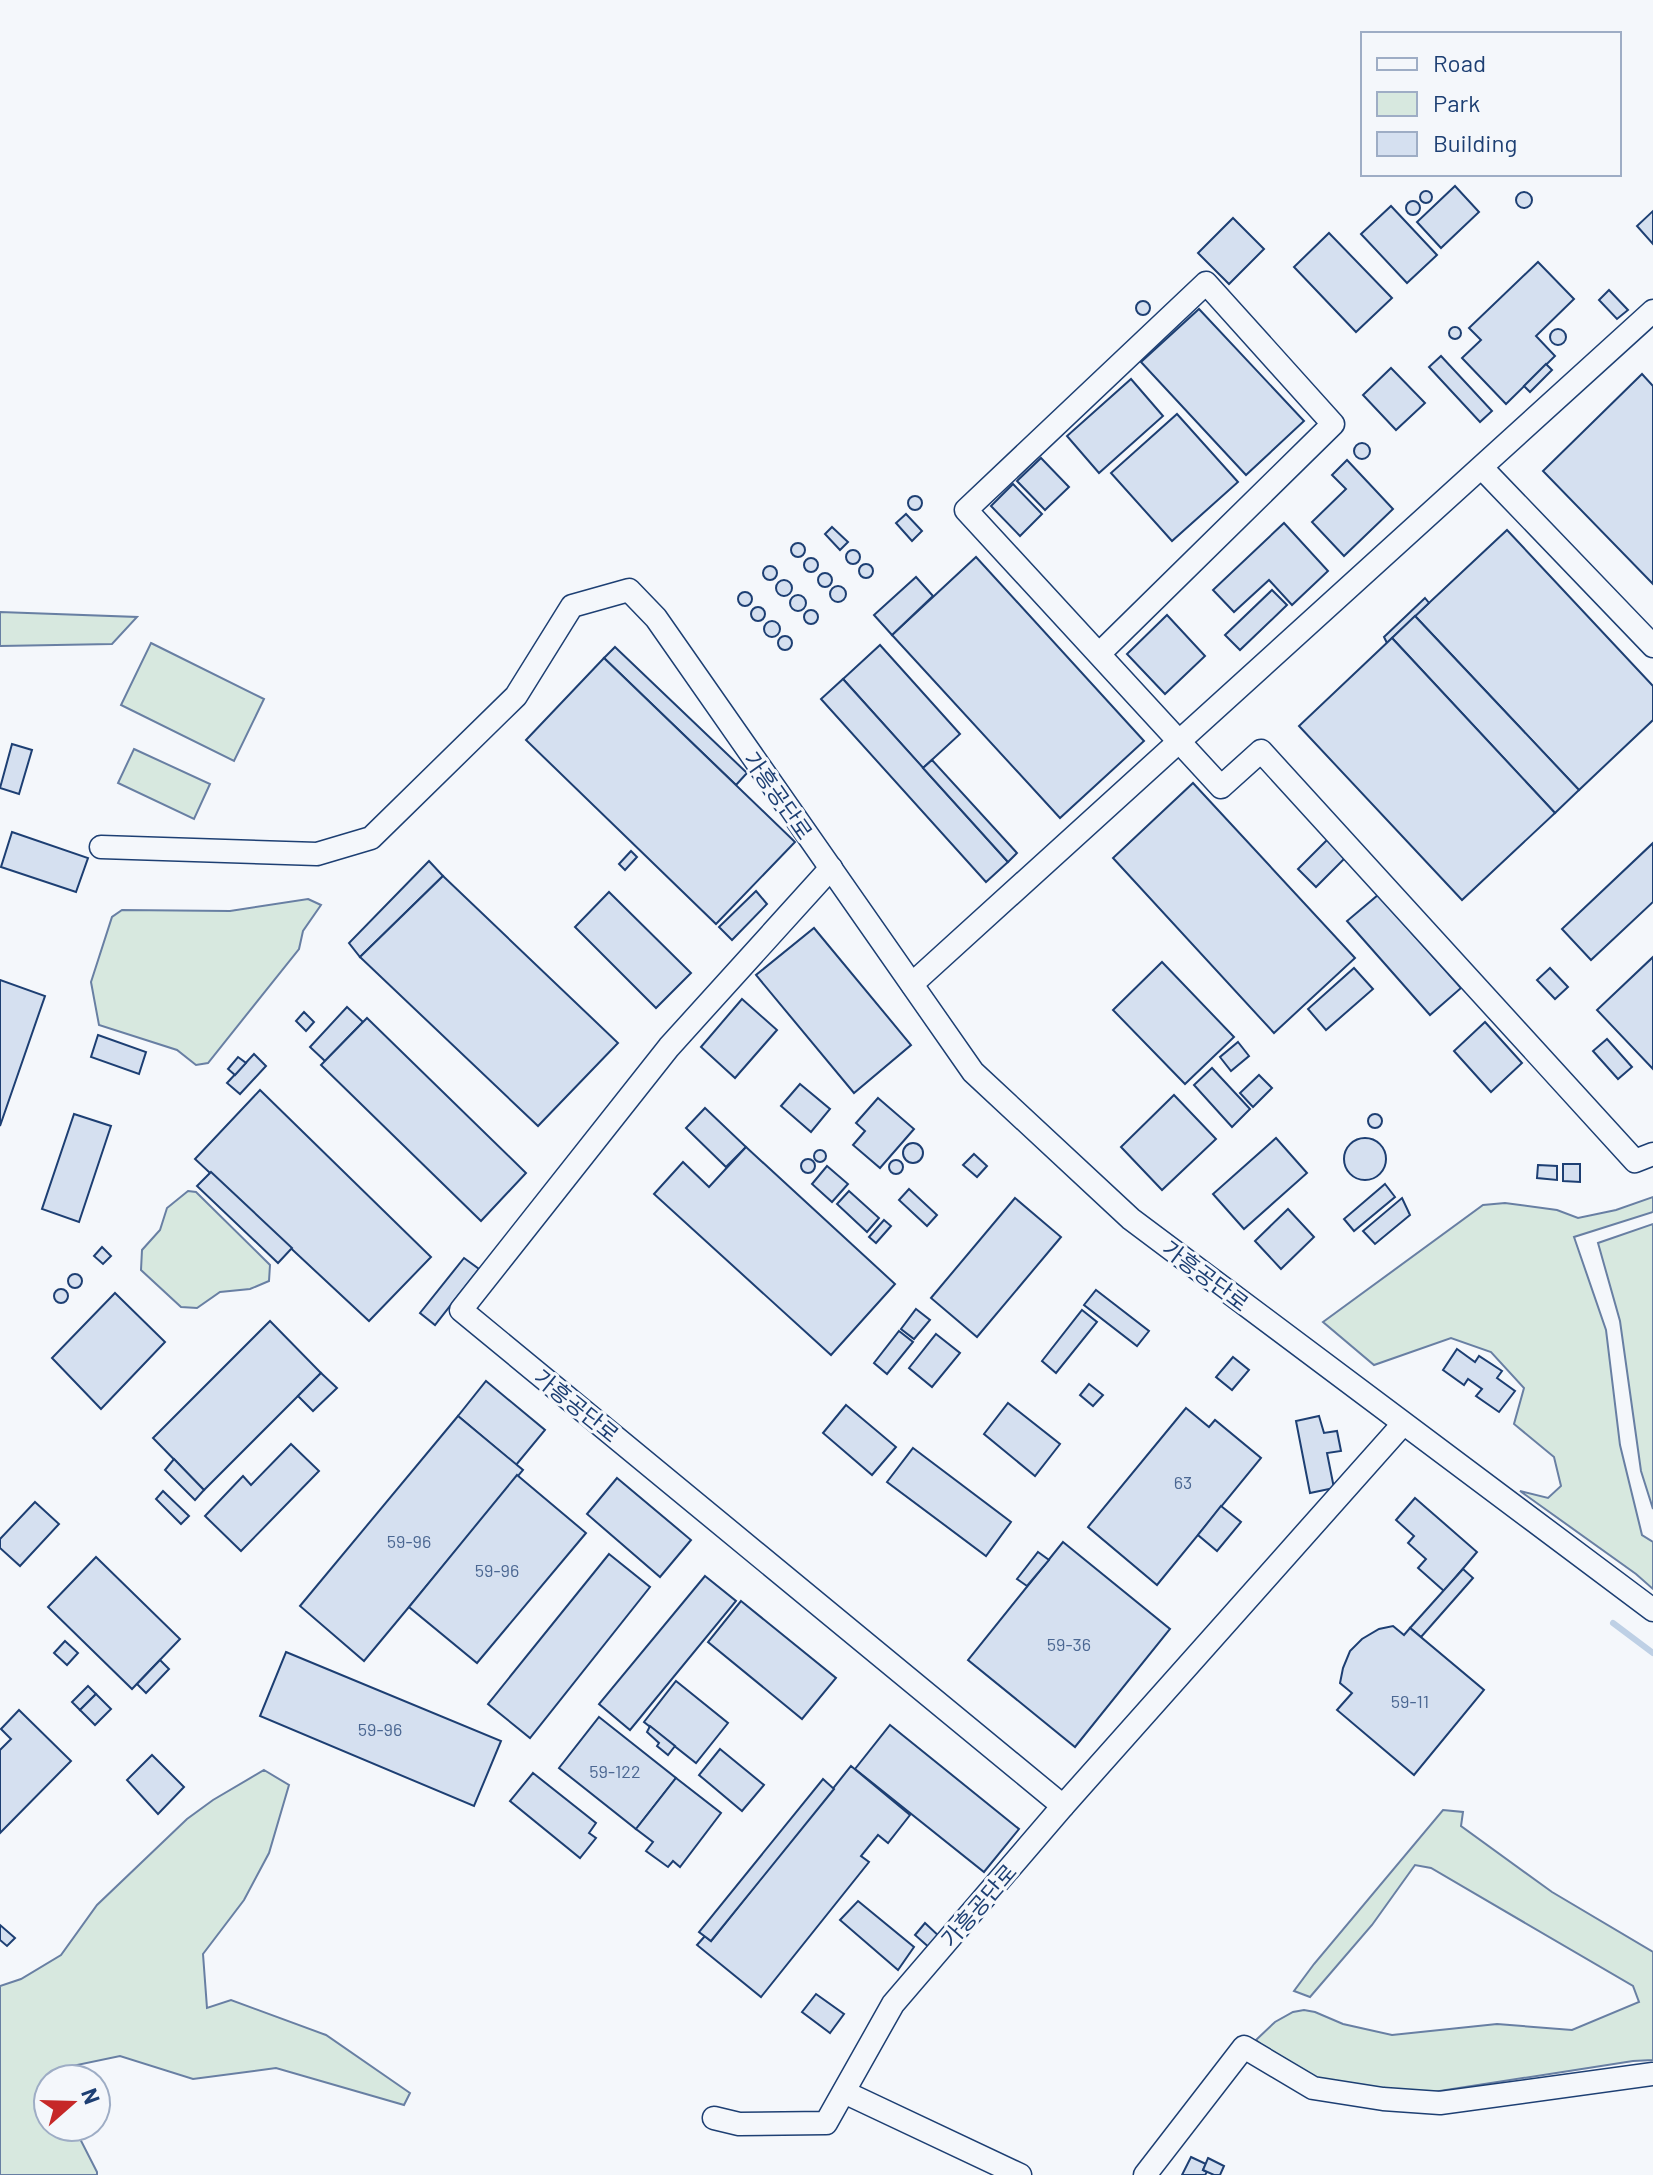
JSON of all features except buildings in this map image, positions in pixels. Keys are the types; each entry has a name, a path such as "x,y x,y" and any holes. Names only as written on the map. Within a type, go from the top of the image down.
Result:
{"street":[{"path":"1099,654 1333,424 1206,283 966,510 1221,787 1261,751 1635,1161 1653,1154"},
{"path":"912,984 1653,311"},
{"path":"1482,468 1653,646"},
{"name":"가흥공단로","path":"101,847 317,854 371,838 516,696 572,606 629,590 656,618 973,1072 1131,1219 1653,1610"},
{"name":"가흥공단로","path":"831,868 669,1047 461,1310 1063,1806"},
{"name":"가흥공단로","path":"714,2118 739,2124 826,2123 893,2004 1063,1806 1403,1424"},
{"path":"1145,2175 1244,2047 1313,2088 1383,2099 1440,2103 1653,2074"},
{"path":"844,2092 1020,2175"}],"green space":[{"path":"0,612 137,617 112,644 0,646"},
{"path":"151,643 264,699 234,761 121,705"},
{"path":"134,749 210,784 194,819 118,783"},
{"path":"308,899 321,905 303,931 299,949 208,1063 196,1065 177,1050 99,1025 91,982 112,917 122,910 230,911"},
{"path":"188,1191 196,1192 270,1265 269,1281 250,1289 220,1292 197,1308 181,1307 141,1270 142,1250 160,1230 167,1208"},
{"path":"1653,1197 1653,1212 1574,1237 1606,1330 1620,1445 1642,1535 1653,1542 1653,1589 1520,1491 1548,1498 1561,1486 1554,1457 1514,1424 1524,1388 1491,1352 1451,1338 1374,1365 1323,1322 1483,1205 1505,1203 1557,1210 1578,1218 1616,1210"},
{"path":"1653,1224 1653,1509 1641,1471 1620,1321 1598,1243"},
{"path":"264,1770 289,1785 269,1853 244,1900 203,1954 207,2008 231,2000 326,2035 410,2093 404,2105 276,2068 193,2079 120,2056 86,2063 32,2063 32,2143 82,2143 97,2175 0,2175 0,1986 21,1979 61,1955 97,1905 187,1819"},
{"path":"1443,1810 1463,1812 1461,1826 1552,1892 1653,1952 1653,2060 1414,2095 1296,2076 1256,2040 1275,2022 1304,2010 1343,2024 1392,2035 1497,2024 1572,2030 1639,2002 1633,1986 1431,1868 1415,1865 1372,1925 1310,1997 1294,1991"}],"waterway":[{"path":"1613,1623 1653,1653"}]}
